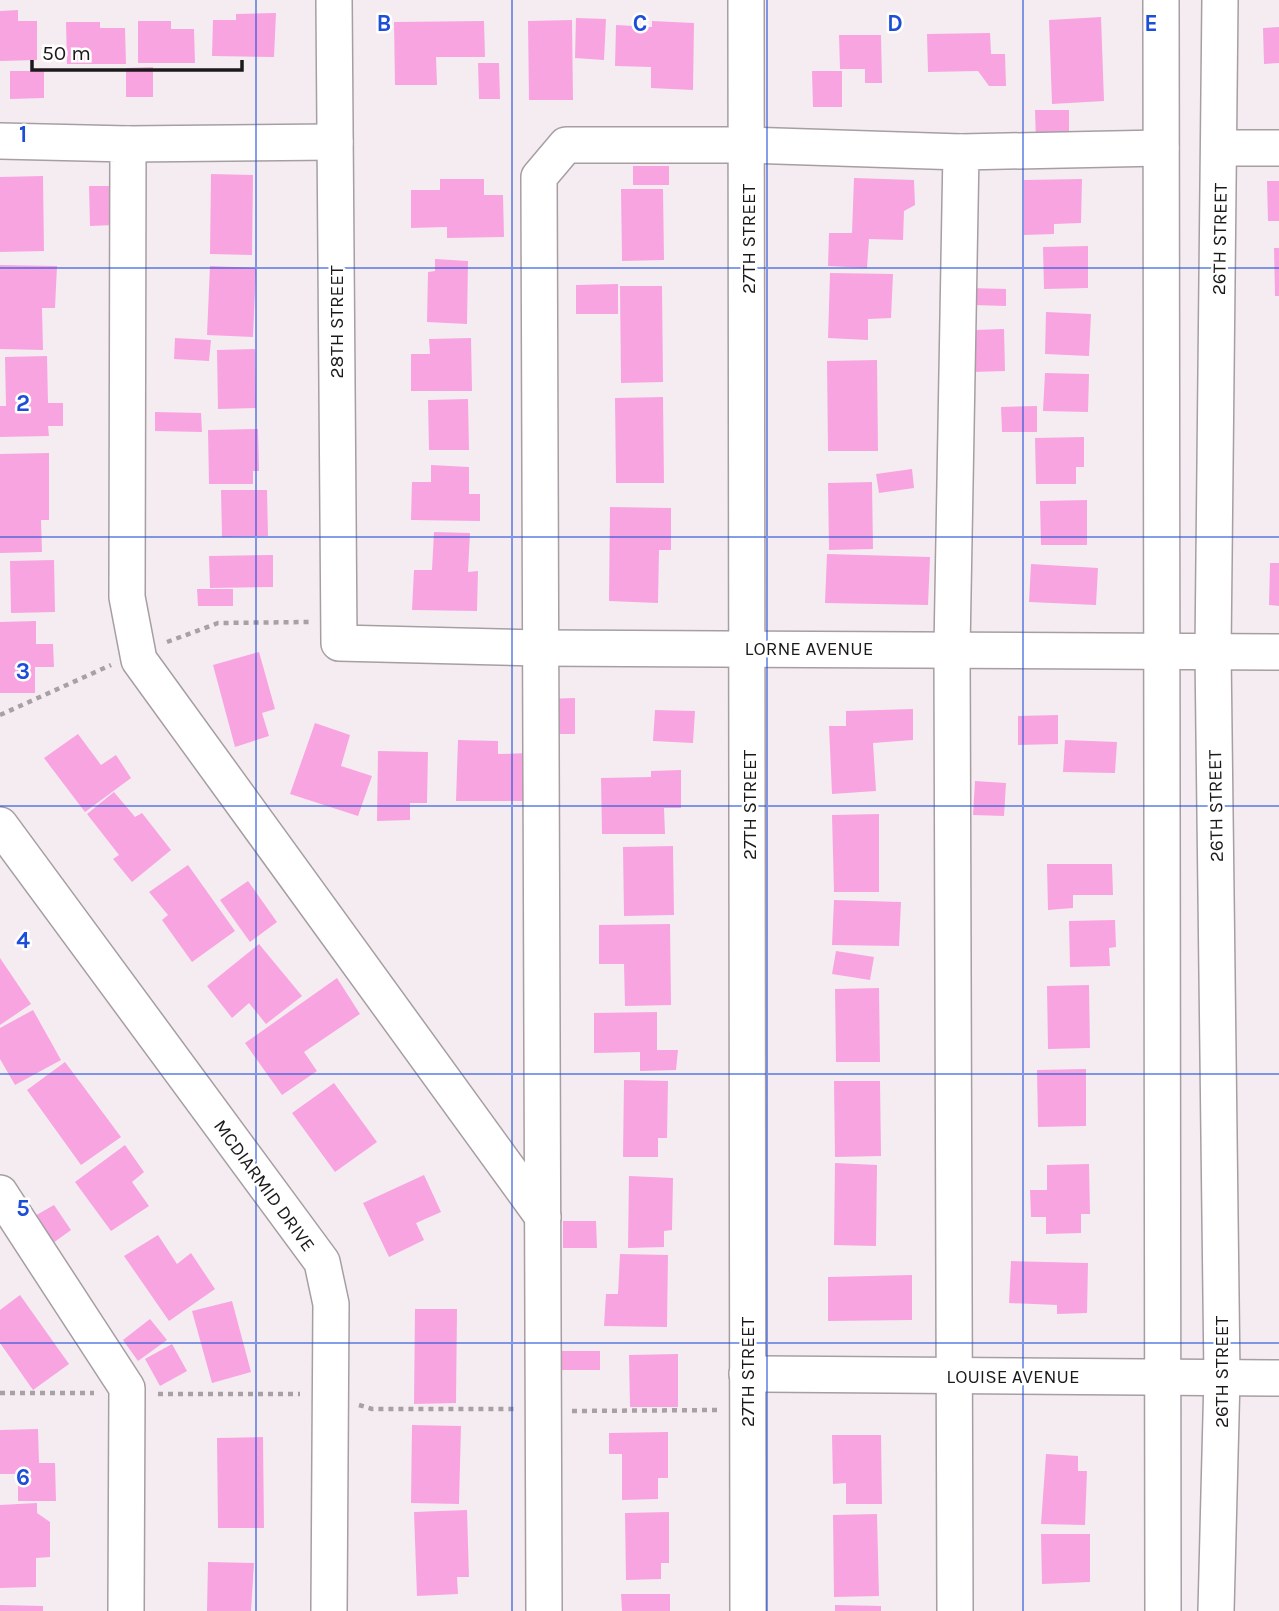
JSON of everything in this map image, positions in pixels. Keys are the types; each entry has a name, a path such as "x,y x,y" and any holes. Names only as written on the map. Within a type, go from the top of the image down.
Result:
{"street":[{"name":"28TH STREET","path":"334,0 339,643"},
{"name":"27TH STREET","path":"746,0 749,647 748,1611"},
{"path":"1161,0 1163,1611"},
{"name":"26TH STREET","path":"1216,1611 1222,1377 1213,652 1220,0"},
{"path":"0,141 128,145 335,142"},
{"path":"128,145 127,597 139,660 543,1217"},
{"path":"544,1611 539,177 566,145 747,145 961,152 1161,148"},
{"path":"1220,148 1279,148"},
{"path":"955,1611 952,649 961,152"},
{"name":"LORNE AVENUE","path":"339,643 539,648 749,647 1279,652"},
{"name":"MCDIARMID DRIVE","path":"0,825 322,1262 331,1304 330,1611"},
{"path":"0,1193 127,1388 126,1611"},
{"name":"LOUISE AVENUE","path":"747,1374 1279,1378"}],"path":[{"path":"0,1394 330,1394"}],"building":[{"path":"18,10 18,21 37,21 37,60 0,61 0,11"},
{"path":"276,13 274,57 212,56 213,20 236,20 236,14"},
{"path":"1101,17 1104,101 1052,104 1049,20"},
{"path":"576,18 606,19 604,60 575,58"},
{"path":"572,20 573,100 529,100 528,21"},
{"path":"138,21 171,21 171,29 194,29 195,63 138,63"},
{"path":"484,21 485,57 436,57 437,85 395,85 394,22"},
{"path":"652,21 694,23 693,90 651,88 651,67 615,66 616,25 652,27"},
{"path":"66,22 100,22 100,28 125,28 126,64 67,64"},
{"path":"1279,27 1279,63 1264,64 1263,28"},
{"path":"990,33 991,54 1005,54 1006,86 989,86 978,71 928,72 927,34"},
{"path":"839,35 881,35 882,83 865,83 865,69 840,69"},
{"path":"478,63 499,63 500,99 479,99"},
{"path":"153,67 153,97 126,97 126,68"},
{"path":"10,71 44,71 44,98 10,99"},
{"path":"812,71 842,71 842,107 813,107"},
{"path":"1035,110 1069,110 1069,144 1036,144"},
{"path":"633,166 669,166 669,185 633,185"},
{"path":"211,174 253,175 252,255 210,254"},
{"path":"43,176 44,251 0,252 0,177"},
{"path":"854,178 914,180 915,205 904,211 903,240 869,239 867,268 828,266 829,233 852,233"},
{"path":"440,179 484,179 484,195 503,195 504,237 447,238 447,227 411,228 411,190 440,190"},
{"path":"1082,179 1081,223 1054,224 1054,234 1024,235 1024,180"},
{"path":"1267,181 1279,181 1279,221 1268,221"},
{"path":"89,186 114,186 115,225 90,226"},
{"path":"621,189 663,189 664,260 622,261"},
{"path":"1088,246 1088,288 1044,289 1043,247"},
{"path":"1274,248 1279,248 1279,296 1275,296"},
{"path":"435,259 468,261 467,324 427,322 428,272 435,271"},
{"path":"0,265 57,266 55,308 42,308 43,350 0,349"},
{"path":"210,266 256,268 253,337 207,335"},
{"path":"830,273 893,274 891,318 868,319 868,340 828,338"},
{"path":"618,284 618,314 576,314 576,285"},
{"path":"620,286 662,286 663,382 621,383"},
{"path":"970,288 1006,289 1006,306 971,305"},
{"path":"1046,312 1091,314 1089,356 1045,354"},
{"path":"1004,329 1005,371 974,372 973,330"},
{"path":"175,338 211,340 209,361 174,359"},
{"path":"471,338 472,391 411,391 411,354 430,354 429,339"},
{"path":"255,349 256,408 218,409 217,350"},
{"path":"47,356 48,403 63,403 63,426 48,426 49,436 0,437 0,406 6,406 5,357"},
{"path":"877,360 878,451 828,451 827,361"},
{"path":"1045,373 1089,374 1088,412 1043,411"},
{"path":"663,397 664,483 616,483 615,398"},
{"path":"468,399 469,450 429,450 428,400"},
{"path":"1037,406 1037,432 1002,432 1001,407"},
{"path":"155,412 201,413 202,432 155,431"},
{"path":"258,429 259,471 253,471 253,484 209,484 208,430"},
{"path":"1084,437 1084,467 1076,467 1076,484 1036,484 1035,438"},
{"path":"49,453 49,520 41,520 42,552 0,553 0,454"},
{"path":"431,465 469,467 469,494 480,494 480,521 411,520 412,482 431,482"},
{"path":"912,469 914,488 879,493 876,474"},
{"path":"872,482 873,549 829,550 828,483"},
{"path":"221,490 267,490 268,536 222,537"},
{"path":"1087,500 1087,545 1041,545 1040,501"},
{"path":"610,507 671,508 671,550 659,550 658,603 609,601"},
{"path":"434,532 470,533 468,572 478,571 477,611 412,610 414,570 432,570"},
{"path":"827,554 930,557 928,605 825,603"},
{"path":"273,555 273,587 210,588 209,556"},
{"path":"54,560 55,612 11,613 10,561"},
{"path":"1270,563 1279,563 1279,606 1269,605"},
{"path":"1031,564 1098,568 1096,605 1029,602"},
{"path":"197,589 233,589 233,606 198,606"},
{"path":"36,621 36,644 53,644 54,667 35,667 35,693 0,693 0,622"},
{"path":"259,652 275,709 262,713 269,736 235,747 213,665"},
{"path":"575,698 575,734 546,734 545,699"},
{"path":"913,709 913,740 873,743 876,791 832,794 829,726 846,726 846,711"},
{"path":"655,710 695,711 693,743 653,741"},
{"path":"1058,715 1058,744 1018,745 1018,716"},
{"path":"315,723 350,735 341,766 372,776 358,816 290,794"},
{"path":"78,734 101,765 116,755 131,778 85,812 44,758"},
{"path":"458,740 498,741 498,754 531,753 530,801 456,801"},
{"path":"1065,740 1117,742 1115,773 1063,772"},
{"path":"378,751 428,752 427,803 410,803 410,820 377,821"},
{"path":"681,770 681,808 664,808 665,834 602,834 601,778 651,777 651,771"},
{"path":"975,781 1006,783 1004,816 973,815"},
{"path":"114,792 135,817 142,813 171,850 132,882 113,859 119,855 87,814"},
{"path":"879,814 879,892 834,892 832,815"},
{"path":"673,846 674,915 624,916 623,847"},
{"path":"1047,864 1112,864 1113,895 1073,895 1073,908 1048,910"},
{"path":"188,865 235,931 192,962 162,920 168,915 149,892"},
{"path":"248,881 277,922 250,942 220,900"},
{"path":"834,900 901,902 899,946 832,945"},
{"path":"1115,920 1116,947 1109,948 1110,966 1070,967 1069,921"},
{"path":"670,924 671,1005 625,1006 624,964 599,964 599,925"},
{"path":"259,944 302,996 266,1024 249,1003 232,1018 207,986"},
{"path":"836,951 874,957 870,980 832,974"},
{"path":"0,958 31,1004 0,1025"},
{"path":"337,978 360,1014 304,1052 317,1071 282,1095 245,1043"},
{"path":"1089,985 1090,1048 1048,1049 1047,986"},
{"path":"879,988 880,1062 836,1062 835,989"},
{"path":"33,1010 61,1060 15,1085 0,1059 0,1028"},
{"path":"657,1012 657,1050 678,1050 676,1070 640,1071 640,1052 594,1053 594,1013"},
{"path":"65,1062 121,1137 81,1165 27,1090"},
{"path":"1086,1069 1086,1126 1038,1127 1037,1070"},
{"path":"624,1080 668,1081 667,1138 658,1138 658,1157 623,1157"},
{"path":"834,1081 880,1081 881,1156 835,1157"},
{"path":"334,1083 377,1142 335,1172 292,1113"},
{"path":"125,1145 144,1172 132,1182 149,1206 111,1231 75,1182"},
{"path":"835,1163 877,1165 876,1246 834,1245"},
{"path":"1089,1164 1090,1214 1081,1214 1081,1233 1046,1234 1046,1217 1031,1217 1030,1190 1047,1190 1047,1165"},
{"path":"424,1175 441,1212 416,1223 424,1240 389,1257 363,1203"},
{"path":"629,1176 673,1178 672,1230 664,1231 664,1247 628,1248"},
{"path":"54,1205 71,1230 53,1243 33,1217"},
{"path":"563,1221 596,1221 597,1248 563,1248"},
{"path":"158,1235 177,1264 191,1253 215,1289 169,1321 124,1256"},
{"path":"620,1254 668,1255 667,1327 604,1326 606,1294 618,1294"},
{"path":"1011,1261 1088,1263 1087,1313 1057,1314 1057,1305 1009,1303"},
{"path":"912,1275 912,1320 828,1321 828,1277"},
{"path":"20,1295 69,1364 33,1390 0,1343 0,1310"},
{"path":"232,1301 251,1372 212,1383 192,1311"},
{"path":"415,1309 457,1309 456,1403 414,1404"},
{"path":"150,1319 167,1340 138,1361 123,1340"},
{"path":"172,1344 187,1371 160,1386 145,1359"},
{"path":"562,1351 600,1351 600,1370 562,1370"},
{"path":"678,1354 678,1407 630,1407 629,1355"},
{"path":"412,1425 461,1426 459,1504 411,1503"},
{"path":"38,1429 39,1463 55,1463 56,1501 18,1501 18,1474 0,1474 0,1430"},
{"path":"668,1432 668,1478 658,1478 658,1499 622,1500 622,1454 609,1454 609,1433"},
{"path":"832,1435 881,1435 882,1504 846,1504 846,1483 833,1484"},
{"path":"263,1437 264,1528 218,1528 217,1438"},
{"path":"1046,1454 1078,1456 1078,1471 1087,1471 1085,1525 1041,1524"},
{"path":"37,1503 37,1513 50,1522 50,1557 36,1558 36,1587 0,1588 0,1505"},
{"path":"467,1510 469,1577 457,1577 458,1594 417,1596 414,1512"},
{"path":"669,1512 669,1563 661,1563 661,1579 626,1580 625,1513"},
{"path":"877,1514 879,1596 834,1597 833,1515"},
{"path":"1041,1534 1090,1534 1090,1582 1042,1584"},
{"path":"208,1562 254,1563 251,1611 207,1611"},
{"path":"621,1594 670,1594 670,1611 622,1611"},
{"path":"0,1605 43,1606 43,1611 0,1611"},
{"path":"835,1605 881,1606 881,1611 835,1611"}]}
